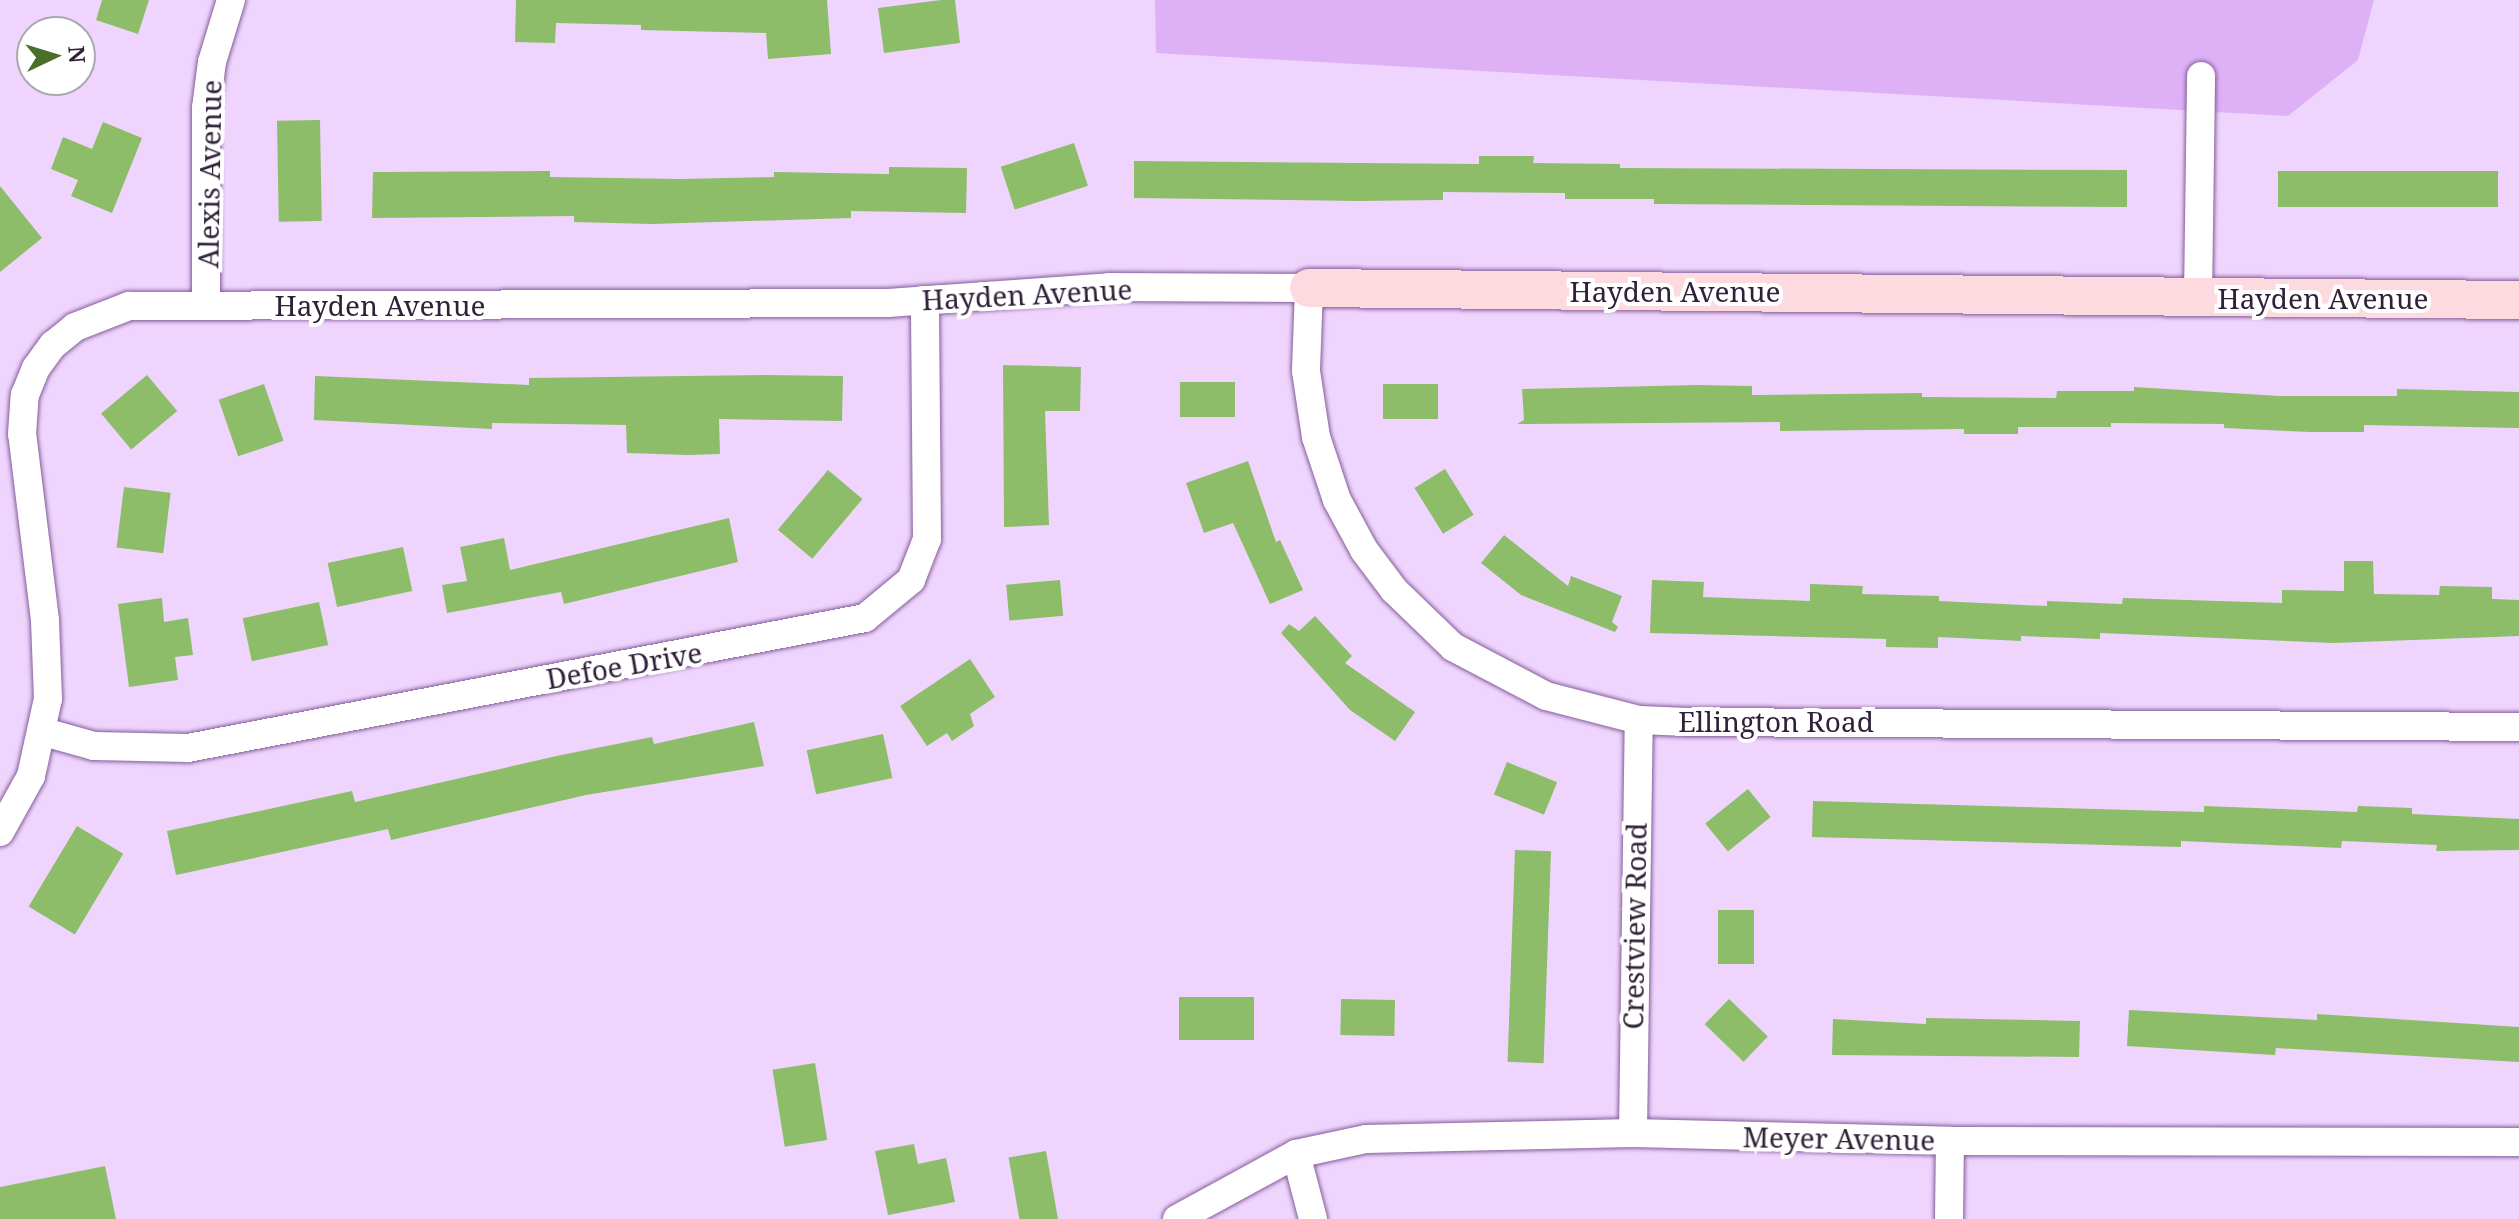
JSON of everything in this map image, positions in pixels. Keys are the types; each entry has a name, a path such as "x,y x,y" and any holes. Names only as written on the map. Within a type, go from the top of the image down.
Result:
{"street":[{"name":"Alexis Avenue","path":"206,303 206,108 212,62 231,0"},
{"path":"2198,297 2201,76"},
{"name":"Hayden Avenue","path":"0,832 31,776 44,732 45,620 22,434 25,395 36,368 53,345 101,313 129,306 206,303 488,306 925,300 1109,287 2519,300"},
{"name":"Ellington Road","path":"1309,288 1306,371 1316,437 1337,500 1394,590 1453,647 1498,674 1546,696 1639,720 2519,727"},
{"name":"Defoe Drive","path":"44,732 94,746 188,748 865,618 911,580 927,539 925,300"},
{"name":"Crestview Road","path":"1633,1133 1639,720"},
{"name":"Meyer Avenue","path":"1177,1219 1296,1154 1366,1139 1633,1133 1950,1141 2519,1142"},
{"path":"1949,1219 1950,1141"},
{"path":"1296,1154 1313,1219"}],"shaded area":[{"path":"1155,0 2374,0 2358,60 2288,116 1156,53"}],"building":[{"path":"102,0 149,0 138,34 96,20"},
{"path":"516,0 827,0 831,54 768,59 766,33 641,30 641,25 556,23 555,43 515,42"},
{"path":"955,0 960,43 884,53 878,8"},
{"path":"320,120 322,221 279,222 277,121"},
{"path":"103,122 142,138 112,213 71,196 78,180 51,169 63,137 92,149"},
{"path":"1074,143 1088,186 1015,210 1001,167"},
{"path":"1479,156 1534,156 1533,163 1620,164 1620,168 2127,170 2127,207 1654,204 1654,199 1565,199 1565,193 1443,192 1443,200 1358,201 1134,198 1134,161 1479,164"},
{"path":"889,167 967,168 966,213 851,211 851,218 652,224 574,222 574,216 372,218 373,172 550,171 550,177 680,179 774,177 774,172 889,174"},
{"path":"2278,171 2498,171 2498,207 2278,207"},
{"path":"0,186 42,238 0,272"},
{"path":"1003,365 1081,367 1080,411 1045,411 1049,525 1004,527"},
{"path":"147,375 177,411 131,450 101,414"},
{"path":"315,376 529,385 529,378 843,376 842,421 719,419 720,454 688,455 627,453 626,425 492,423 492,429 314,420"},
{"path":"1180,382 1235,382 1235,417 1180,417"},
{"path":"264,384 284,441 238,456 219,400"},
{"path":"1383,384 1438,384 1438,419 1383,419"},
{"path":"1752,386 1752,395 1922,393 1922,397 2056,398 2057,391 2134,391 2134,387 2279,396 2397,396 2397,389 2519,392 2519,428 2364,425 2364,432 2310,432 2224,428 2224,424 2111,423 2111,427 2018,427 2018,434 1964,434 1964,429 1780,431 1780,422 1517,424 1524,420 1522,389"},
{"path":"1248,461 1276,542 1280,540 1303,590 1270,604 1233,523 1204,533 1186,483"},
{"path":"1445,469 1474,515 1443,534 1414,488"},
{"path":"828,470 862,499 812,559 778,530"},
{"path":"124,487 171,493 163,553 117,548"},
{"path":"729,518 738,562 564,604 561,592 447,613 442,585 467,581 460,547 504,538 510,570"},
{"path":"1504,535 1568,586 1571,576 1622,596 1612,622 1618,627 1615,632 1521,595 1481,563"},
{"path":"403,547 412,591 337,607 328,563"},
{"path":"2344,561 2373,561 2374,594 2439,595 2440,586 2492,587 2492,599 2519,600 2519,636 2333,643 2100,633 2100,639 2021,636 2021,641 1938,637 1938,648 1886,647 1886,639 1650,633 1652,580 1704,582 1703,597 1810,601 1810,584 1863,586 1862,594 1939,596 1939,601 2047,606 2047,601 2122,604 2123,598 2282,603 2282,590 2344,591"},
{"path":"1060,580 1063,616 1009,621 1006,585"},
{"path":"162,598 164,622 188,618 193,655 175,657 178,680 129,687 118,604"},
{"path":"319,602 328,645 252,661 243,618"},
{"path":"1315,616 1352,656 1345,663 1415,712 1395,741 1350,710 1281,633 1289,624 1299,631"},
{"path":"970,659 995,697 970,714 974,726 952,741 947,733 927,746 900,706"},
{"path":"754,722 764,766 586,795 391,840 388,829 176,875 167,831 352,791 355,802 561,755 652,737 654,744"},
{"path":"883,734 892,778 816,794 807,750"},
{"path":"1507,762 1557,782 1544,815 1494,794"},
{"path":"1748,789 1771,817 1728,852 1705,824"},
{"path":"1813,801 2204,812 2204,806 2357,812 2358,806 2412,808 2412,814 2519,819 2519,850 2436,851 2437,845 2342,841 2341,848 2181,841 2181,847 1812,837"},
{"path":"77,826 123,854 75,934 29,907"},
{"path":"1515,850 1551,851 1544,1063 1508,1062"},
{"path":"1718,910 1754,910 1754,964 1718,964"},
{"path":"1179,997 1254,997 1254,1040 1179,1040"},
{"path":"1341,999 1395,1000 1394,1036 1340,1035"},
{"path":"1729,999 1768,1037 1744,1062 1705,1024"},
{"path":"2129,1010 2317,1020 2317,1014 2519,1027 2519,1062 2276,1048 2275,1055 2127,1046"},
{"path":"1926,1018 2080,1021 2079,1057 1832,1055 1833,1019 1926,1024"},
{"path":"815,1063 827,1140 785,1147 773,1070"},
{"path":"914,1144 918,1164 946,1158 955,1202 888,1215 875,1151"},
{"path":"1046,1151 1058,1219 1019,1219 1009,1158"},
{"path":"105,1166 116,1219 0,1219 0,1187"}]}
